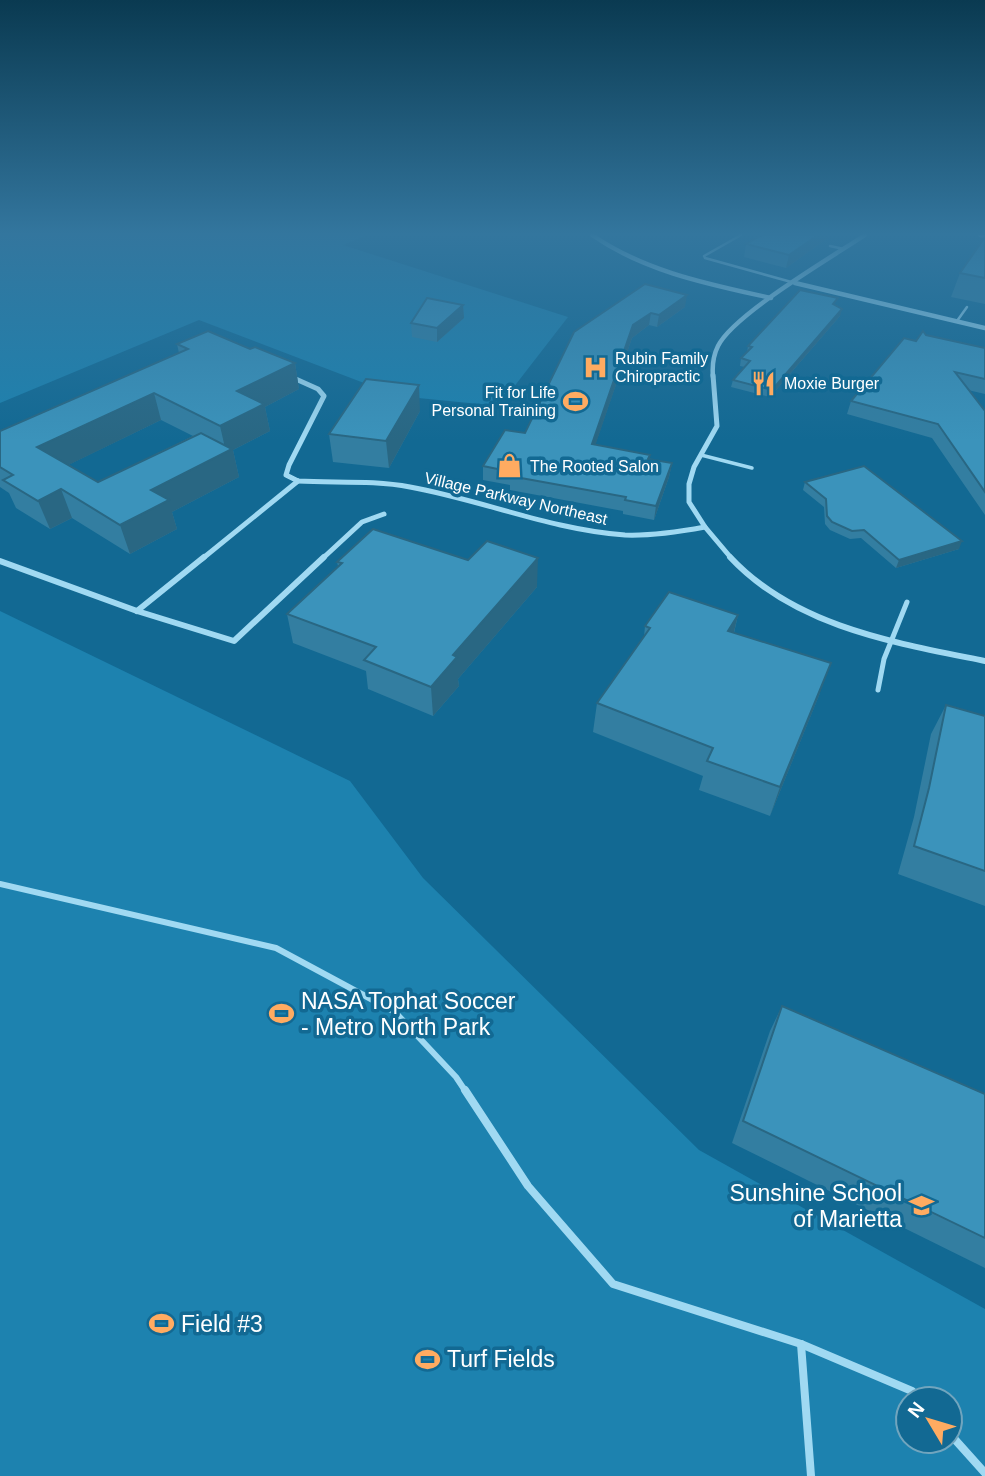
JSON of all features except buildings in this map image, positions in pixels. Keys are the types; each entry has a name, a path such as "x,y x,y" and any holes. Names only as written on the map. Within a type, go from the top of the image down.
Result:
{"street":[{"path":"763,304 744,317 719,344 712,365 717,425 689,484 689,502 705,527 740,569 773,594 821,620 891,643 985,661"},
{"path":"884,304 985,328"},
{"path":"137,611 298,481 286,474 324,396 318,389 284,374"},
{"name":"Village Parkway Northeast","path":"298,481 404,486 441,493 532,519 606,534 648,536 705,527"},
{"path":"0,561 137,611 234,641 362,522 384,514"}],"lane":[{"path":"957,321 967,307"},
{"path":"701,455 752,468"},
{"path":"878,690 884,659 906,602"},
{"path":"0,884 276,948 395,1012 456,1077 528,1185 613,1284 801,1344 898,1385"},
{"path":"801,1344 811,1476"},
{"path":"964,1450 985,1474"}],"shaded area":[{"path":"0,304 527,304 568,317 499,406 398,396 199,320 0,403"},
{"name":"NASA Tophat Soccer - Metro North Park","path":"0,611 350,781 423,878 699,1150 985,1309 985,1476 0,1476"}],"place":[{"name":"Rubin Family Chiropractic","path":"595,367"},
{"name":"Moxie Burger","path":"764,383"},
{"name":"Fit for Life Personal Training","path":"576,401"},
{"name":"The Rooted Salon","path":"510,466"},
{"name":"NASA Tophat Soccer - Metro North Park","path":"281,1014"},
{"name":"Sunshine School of Marietta","path":"922,1206"},
{"name":"Field #3","path":"161,1324"},
{"name":"Turf Fields","path":"427,1359"}]}
